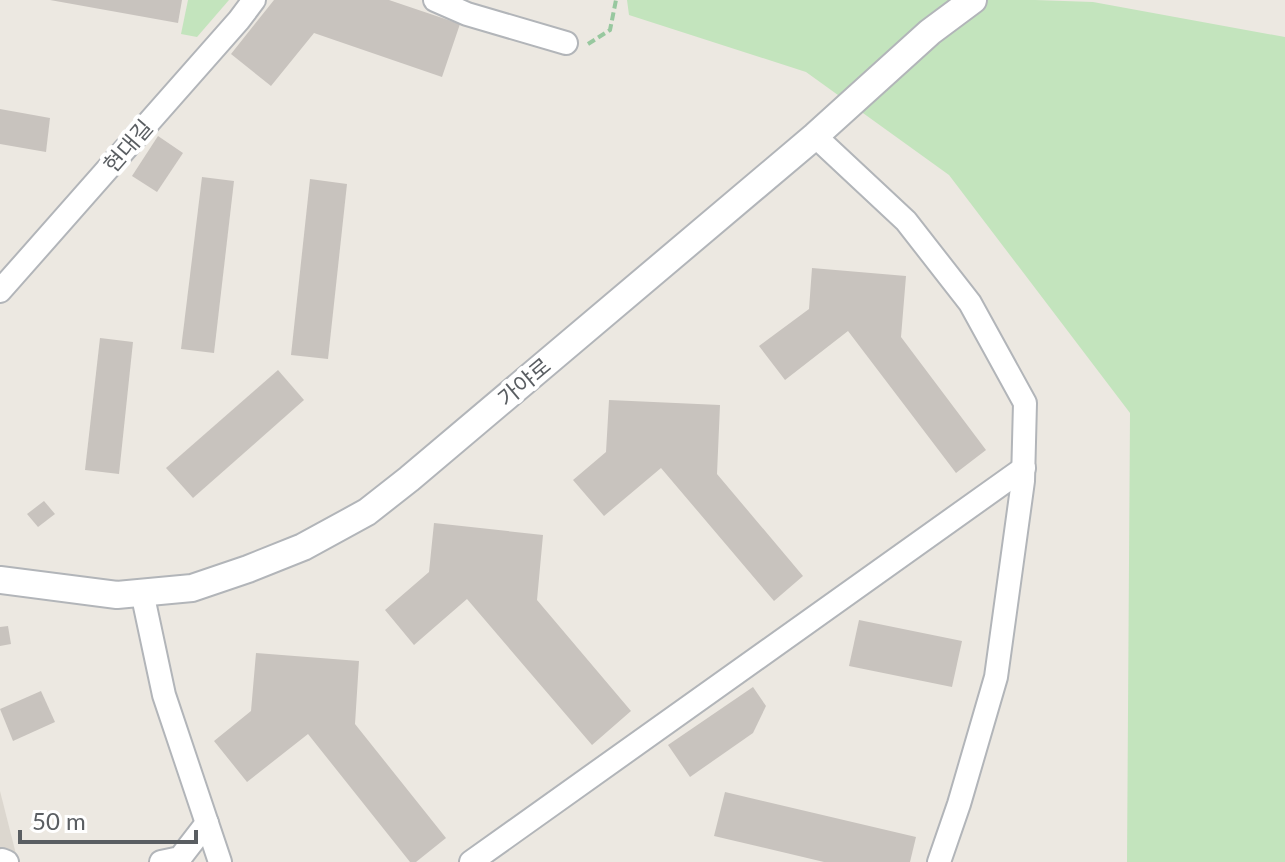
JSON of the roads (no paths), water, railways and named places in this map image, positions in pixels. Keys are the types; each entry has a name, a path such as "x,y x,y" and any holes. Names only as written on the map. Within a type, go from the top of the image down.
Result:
{"street":[{"name":"현대길","path":"0,291 254,0"},
{"path":"435,0 467,14 566,43"},
{"name":"가야로","path":"0,580 117,595 192,588 303,547 367,512 815,136 930,32 973,0"},
{"path":"815,136 906,221 970,303 1025,403 1024,468 996,677 939,862"},
{"path":"471,862 1024,468"},
{"path":"142,592 164,695 220,862"},
{"path":"161,862 180,858 207,823"}]}
